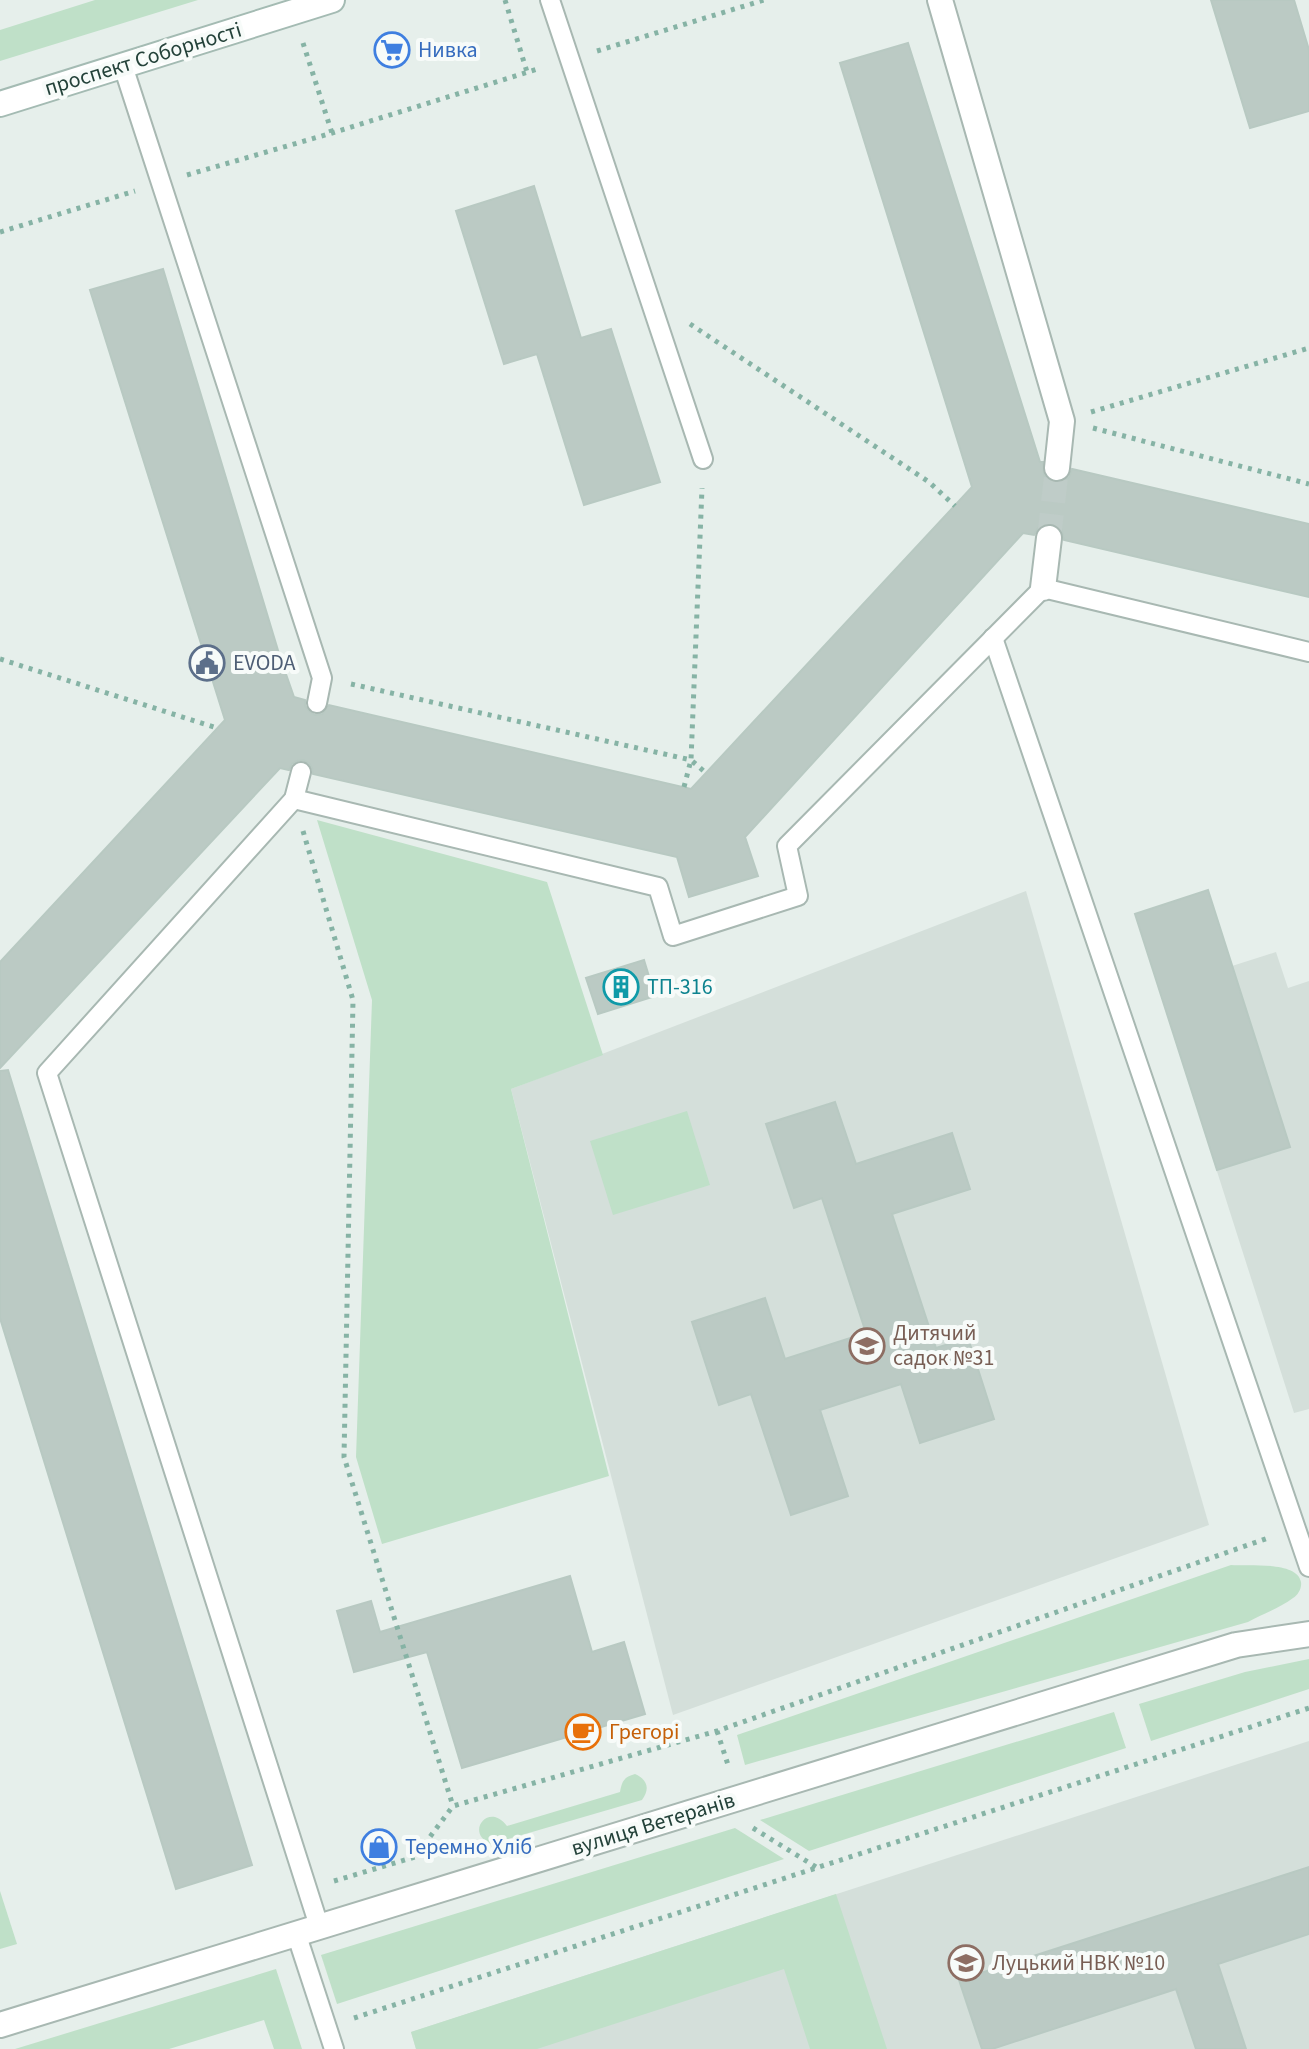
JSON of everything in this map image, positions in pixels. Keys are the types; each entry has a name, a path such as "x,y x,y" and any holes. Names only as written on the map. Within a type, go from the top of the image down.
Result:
{"street":[{"name":"проспект Соборності","path":"0,104 332,0"},
{"path":"940,0 1062,421 1057,468"},
{"path":"1043,588 1049,538"},
{"name":"вулиця Ветеранів","path":"0,2025 1236,1645 1309,1634"}],"lane":[{"path":"550,0 703,459"},
{"path":"123,66 322,678 317,703"},
{"path":"294,799 658,887 673,936 798,896 787,846 1043,588 1309,652"},
{"path":"993,638 1309,1567"},
{"path":"301,772 294,799 47,1073 306,1889 307,1930 326,2027 334,2049"}],"path":[{"path":"505,0 528,72"},
{"path":"0,232 764,0"},
{"path":"294,13 332,133"},
{"path":"649,297 929,482 955,506"},
{"path":"1062,421 1309,348"},
{"path":"1062,421 1309,484"},
{"path":"684,787 691,760 703,459"},
{"path":"0,659 217,728"},
{"path":"322,678 691,760 706,773"},
{"path":"294,799 353,1000 344,1457 453,1806"},
{"path":"306,1889 415,1857 453,1806 717,1731 1296,1528"},
{"path":"326,2027 1309,1708"},
{"path":"747,1824 817,1868"}],"shaded area":[{"path":"1208,890 1232,966 1276,952 1288,988 1309,981 1309,1409 1294,1413 1135,914"},
{"name":"Дитячий садок №31","path":"1026,891 1209,1525 673,1715 511,1089"},
{"name":"Луцький НВК №10","path":"1309,1741 1309,2049 416,2049 411,2032"}],"green space":[{"path":"95,0 198,0 0,61 0,30"},
{"path":"317,820 547,882 603,1055 511,1089 609,1476 382,1544 356,1457 372,1000"},
{"path":"687,1111 710,1185 613,1215 590,1141"},
{"path":"1231,1565 1271,1566 1291,1571 1298,1575 1300,1589 1288,1602 1248,1622 745,1765 737,1735"},
{"path":"1309,1659 1309,1689 1151,1741 1139,1704 1245,1672"},
{"path":"1114,1712 1126,1748 809,1851 760,1820"},
{"path":"635,1774 646,1785 642,1800 491,1844 480,1833 479,1827 487,1818 500,1819 507,1826 620,1792 624,1780"},
{"path":"735,1828 784,1859 337,2004 321,1955"},
{"path":"0,1891 17,1944 0,1949"},
{"path":"836,1894 887,2049 810,2049 784,1969 537,2049 416,2049 411,2032"},
{"path":"276,1969 302,2049 274,2049 264,2020 169,2049 15,2049"}],"building":[{"path":"1211,0 1294,0 1309,50 1309,111 1250,128"},
{"path":"908,43 1040,462 1043,462 1044,475 1055,483 1062,482 1069,477 1072,469 1309,524 1309,597 1064,540 1062,531 1052,523 1042,525 1034,535 1023,533 745,837 758,876 689,897 677,857 313,774 309,763 297,761 289,770 280,768 0,1068 0,962 225,720 90,290 163,269 280,657 294,697 305,700 310,712 322,714 329,705 691,789 972,487 840,63"},
{"path":"534,186 581,338 611,329 660,482 584,505 537,354 504,364 456,211"},
{"path":"1208,890 1290,1147 1217,1170 1135,914"},
{"name":"ТП-316","path":"644,960 655,996 598,1014 586,978"},
{"path":"8,1070 252,1865 176,1889 0,1318 0,1071"},
{"path":"835,1102 856,1164 952,1133 970,1189 892,1214 936,1348 968,1338 994,1419 920,1443 901,1384 820,1410 848,1496 791,1515 751,1394 719,1405 692,1322 765,1298 785,1359 866,1333 822,1198 794,1208 766,1124"},
{"path":"570,1576 592,1652 624,1642 645,1714 462,1768 427,1652 354,1672 337,1611 371,1601 380,1632"},
{"path":"1309,1867 1309,1934 1218,1964 1246,2049 1196,2049 1176,1989 992,2049 982,2049 959,1980"}],"tunnel":[{"path":"1049,538 1057,468"}],"place":[{"name":"Нивка","path":"392,50"},
{"name":"EVODA","path":"207,663"},
{"name":"ТП-316","path":"621,987"},
{"name":"Дитячий садок №31","path":"867,1346"},
{"name":"Грегорі","path":"583,1732"},
{"name":"Теремно Хліб","path":"379,1847"},
{"name":"Луцький НВК №10","path":"966,1963"}]}
